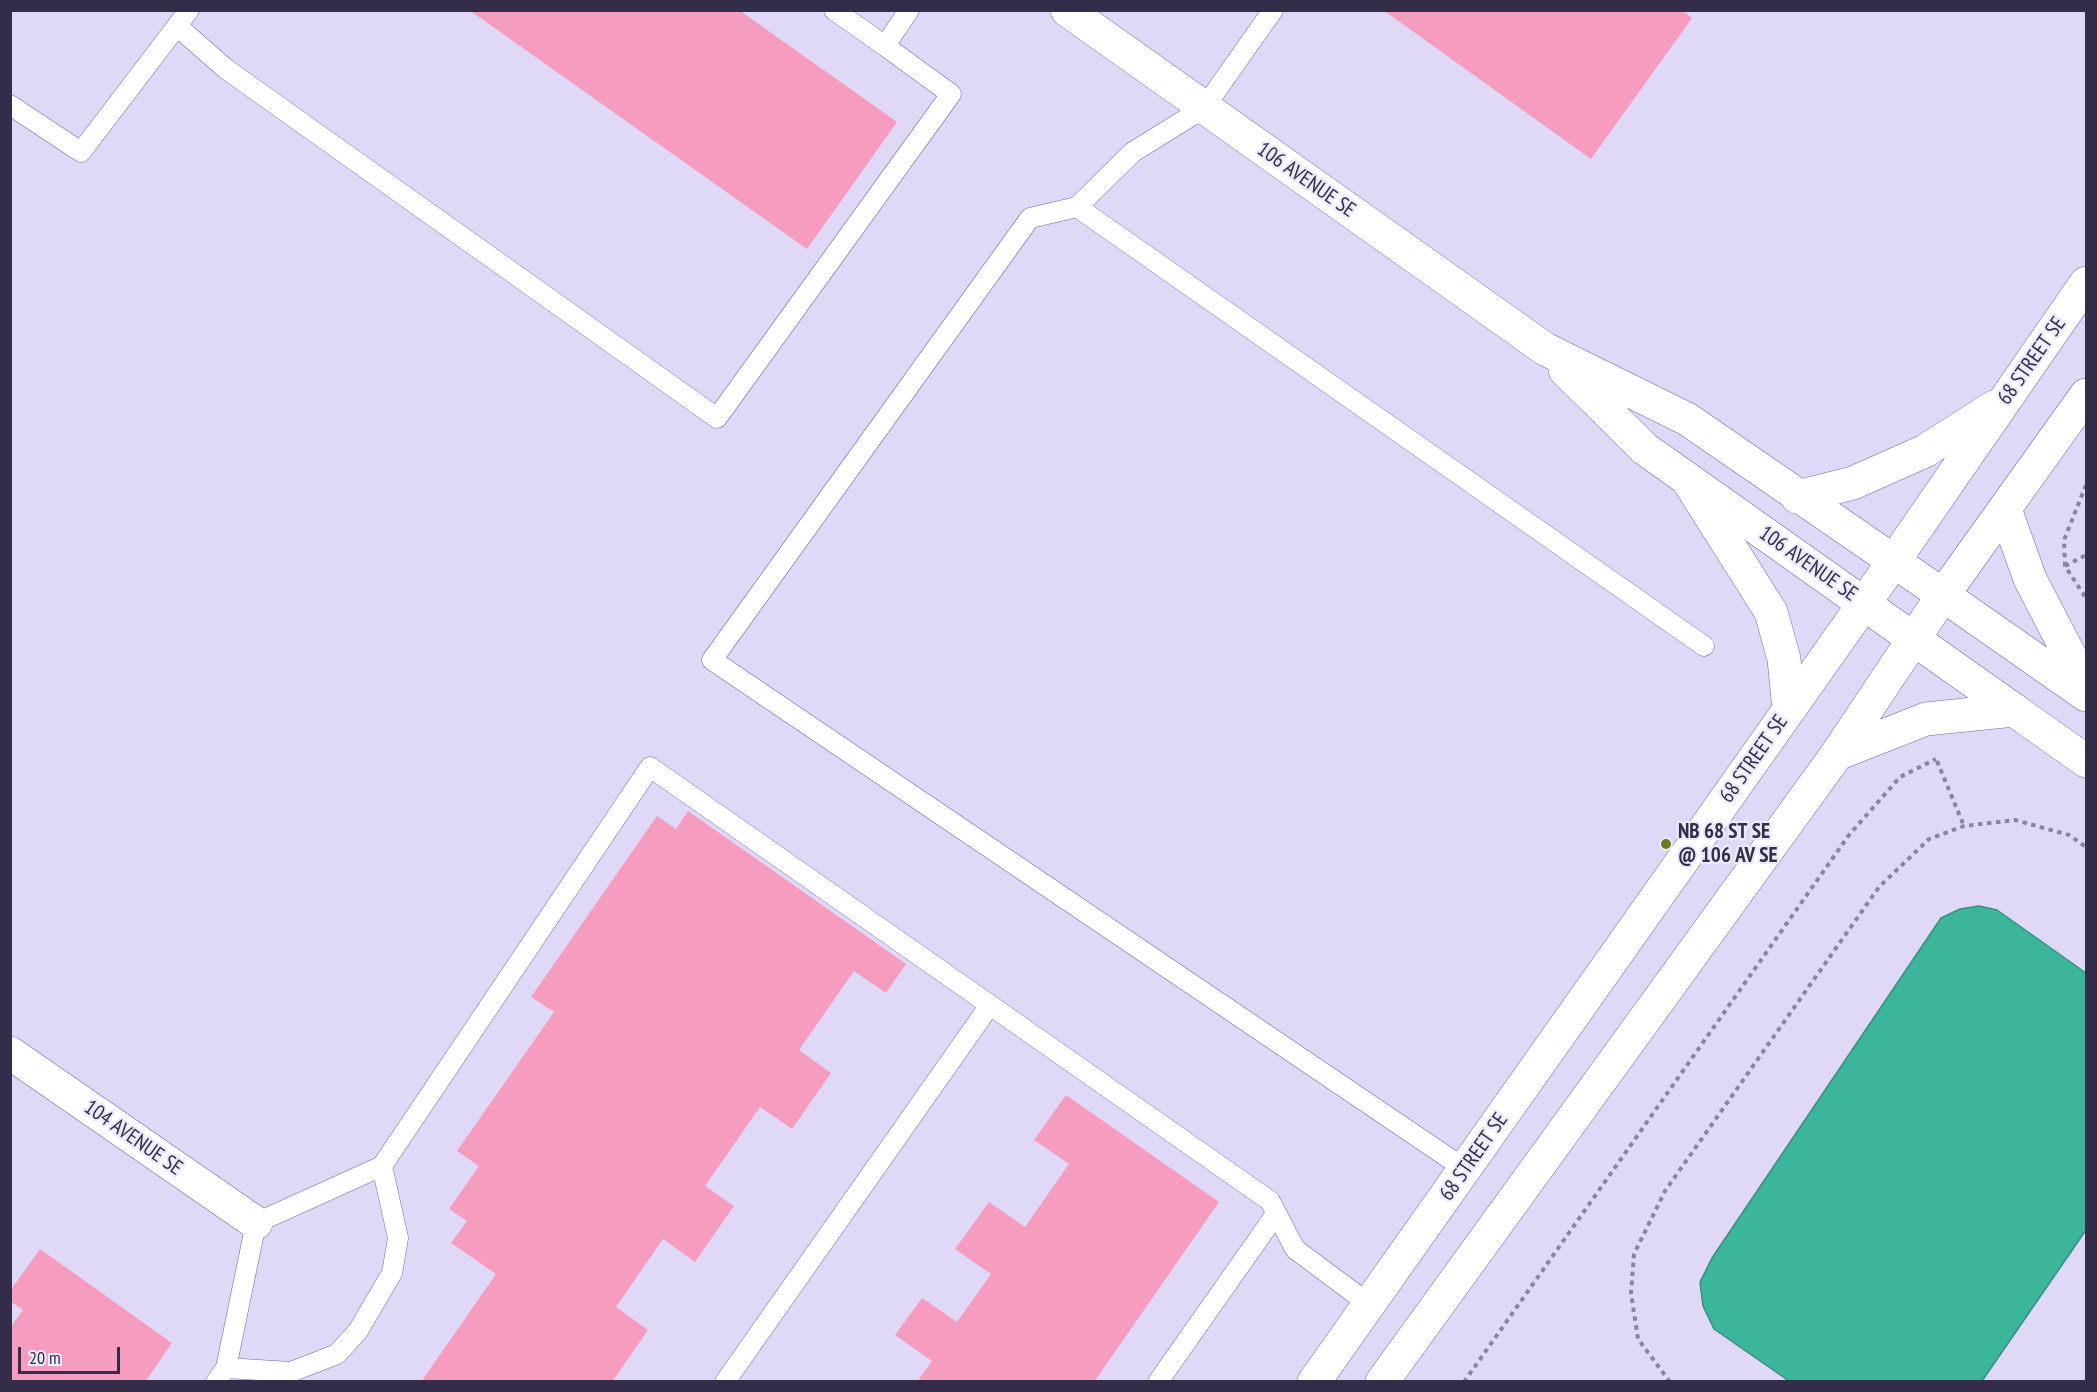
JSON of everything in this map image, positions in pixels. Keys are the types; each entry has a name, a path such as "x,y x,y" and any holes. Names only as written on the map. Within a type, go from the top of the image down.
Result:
{"street":[{"name":"106 AVENUE SE","path":"1067,10 1545,349 1687,419 2086,695"},
{"name":"68 STREET SE","path":"1314,1382 1893,562 2086,283"},
{"name":"106 AVENUE SE","path":"1545,349 1645,449 2086,761"},
{"path":"1382,1382 1837,754 1943,595 2086,394"},
{"path":"1797,497 1853,483 1925,451 2005,400"},
{"path":"1687,478 1771,612 1784,659 1789,710"},
{"path":"2005,509 2030,579 2086,687"},
{"path":"1837,754 1926,719 2014,710"},
{"name":"104 AVENUE SE","path":"10,1053 256,1223"}],"lane":[{"path":"10,105 81,152 183,18 226,69 717,418 951,94 834,10"},
{"path":"885,46 909,10"},
{"path":"1273,10 1204,108 1133,152 1077,207 1030,218 712,660 1465,1170"},
{"path":"1077,207 1704,646"},
{"path":"382,1166 398,1238 392,1273 358,1330 337,1354 291,1372 221,1375 256,1223 382,1166 650,767 1270,1201 1294,1249 1370,1305"},
{"path":"726,1382 990,1005"},
{"path":"1158,1382 1276,1214"}],"path":[{"path":"2086,485 2064,540 2065,566 2086,598"},
{"path":"2065,566 2086,555"},
{"path":"1464,1382 1849,835 1900,777 1936,760 1964,826"},
{"path":"1670,1382 1638,1339 1631,1293 1634,1254 1665,1191 1879,887 1929,839 1964,826 2015,820 2069,835 2086,847"}],"shaded area":[{"path":"1979,906 1997,910 2086,973 2086,1230 1982,1381 1789,1381 1714,1329 1703,1306 1700,1282 1712,1258 1941,918 1960,909"}],"building":[{"path":"469,10 739,10 897,122 807,249"},
{"path":"1383,10 1682,10 1692,18 1591,159"},
{"path":"688,811 906,964 886,993 854,971 799,1050 831,1073 792,1129 760,1107 705,1186 734,1206 695,1262 663,1239 616,1307 648,1330 612,1382 421,1382 496,1274 451,1243 467,1221 449,1209 479,1166 457,1151 554,1012 531,997 657,816 676,829"},
{"path":"1066,1095 1219,1202 1094,1382 917,1382 932,1361 895,1335 922,1298 957,1322 991,1274 955,1249 989,1202 1025,1227 1069,1164 1034,1140"},
{"path":"40,1249 172,1343 145,1382 10,1382 10,1328 23,1310 10,1301 10,1291"}],"place":[{"name":"NB 68 ST SE @ 106 AV SE","path":"1666,844"}]}
